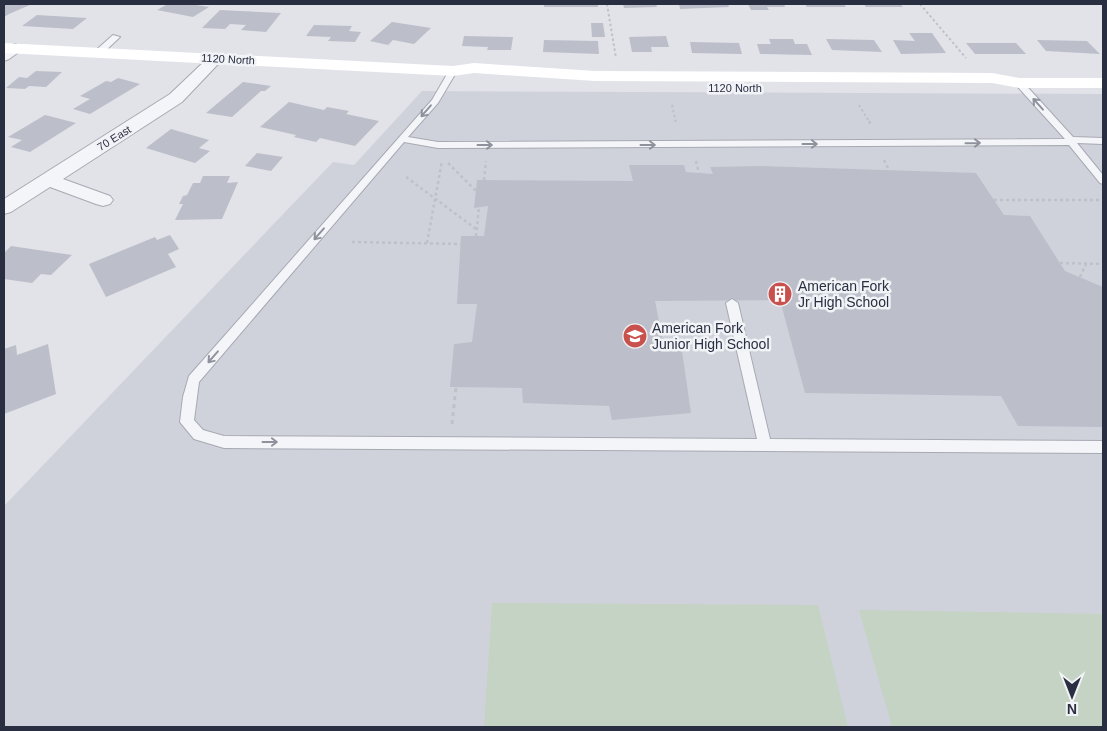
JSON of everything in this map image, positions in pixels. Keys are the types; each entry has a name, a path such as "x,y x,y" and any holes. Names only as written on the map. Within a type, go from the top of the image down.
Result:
{"street":[{"name":"1120 North","path":"7,51 216,58 453,71 475,79 593,88 1001,89 1019,83 1103,83"},
{"name":"70 East","path":"4,208 176,98 216,58"},
{"path":"48,180 103,200"}],"lane":[{"path":"98,53 116,37"},
{"path":"453,71 435,101 193,380 189,397 187,422 199,435 224,442 1103,447"},
{"path":"1019,83 1071,141 1103,181"},
{"path":"402,139 438,145 1103,140"},
{"path":"732,303 765,445"}],"path":[{"path":"607,4 616,58"},
{"path":"920,4 968,61"},
{"path":"672,104 676,123"},
{"path":"859,105 871,126"},
{"path":"427,243 442,158 476,191"},
{"path":"484,180 486,158"},
{"path":"695,159 699,173"},
{"path":"883,159 890,170"},
{"path":"406,176 476,229"},
{"path":"994,200 1103,200"},
{"path":"476,236 479,207"},
{"path":"352,242 461,244"},
{"path":"1060,263 1103,264"},
{"path":"1080,277 1086,264"},
{"path":"452,427 456,387"}],"shaded area":[{"name":"American Fork Junior High School","path":"422,91 1103,94 1103,727 4,727 4,506 333,162 354,165"}],"green space":[{"path":"492,603 818,605 848,727 484,727"},
{"path":"859,610 1103,614 1103,727 892,727"}],"building":[{"path":"32,4 9,14 4,17 4,5"},
{"path":"168,4 190,4 209,7 193,17 157,10"},
{"path":"544,4 598,4 598,7 544,7"},
{"path":"623,4 656,4 657,7 624,8"},
{"path":"679,4 728,4 729,7 680,9"},
{"path":"748,4 784,4 785,7 767,7 769,10 751,10"},
{"path":"805,4 844,4 846,7 807,7"},
{"path":"864,4 900,4 903,7 866,7"},
{"path":"220,10 281,13 266,32 241,30 246,25 230,24 225,29 202,28"},
{"path":"37,15 87,18 73,29 22,26"},
{"path":"392,22 431,28 414,44 393,40 388,45 370,41"},
{"path":"591,23 603,23 605,37 592,37"},
{"path":"314,25 352,26 349,31 361,32 355,42 328,41 331,37 306,36"},
{"path":"909,33 932,33 946,53 901,54 893,40 915,41"},
{"path":"464,36 513,37 511,50 487,50 488,47 462,46"},
{"path":"666,36 669,47 651,47 652,52 632,52 629,37"},
{"path":"769,39 793,39 795,44 807,44 812,55 760,54 757,44 771,44"},
{"path":"826,39 874,40 882,52 832,50"},
{"path":"544,40 598,41 599,54 543,52"},
{"path":"1037,40 1087,41 1100,54 1046,51"},
{"path":"690,42 739,43 742,54 692,53"},
{"path":"966,43 1016,43 1026,54 975,54"},
{"path":"36,71 62,72 46,87 6,88 19,77 27,78"},
{"path":"118,78 140,84 90,114 73,109 90,99 80,96 106,81 111,82"},
{"path":"243,82 271,86 265,91 261,91 232,117 206,113"},
{"path":"289,102 324,110 327,107 349,111 346,114 379,121 355,146 320,138 316,142 294,137 296,135 260,127"},
{"path":"45,115 76,123 30,152 11,147 22,140 8,137"},
{"path":"171,129 209,140 199,148 210,151 195,163 146,148"},
{"path":"257,153 283,157 271,171 245,166"},
{"name":"American Fork Jr High School","path":"629,165 684,165 686,172 713,174 710,167 760,166 976,173 1004,215 1030,216 1065,271 1103,287 1103,427 1018,426 1001,396 805,393 780,300 655,301 664,346 681,344 691,413 612,420 609,406 523,403 522,388 450,387 454,344 472,342 477,304 457,304 461,236 484,236 488,206 474,208 477,180 633,181"},
{"path":"203,176 230,176 227,183 238,182 222,219 175,220 183,204 179,204 183,196 187,195 193,183 200,183"},
{"path":"170,235 179,249 168,254 176,267 106,297 89,264 155,237 157,240"},
{"path":"11,246 72,255 51,275 41,274 32,283 4,279 4,253"},
{"path":"48,344 56,394 4,414 4,349 16,345 17,355"}],"place":[{"name":"American Fork Jr High School","path":"780,294"},
{"name":"American Fork Junior High School","path":"635,336"}]}
